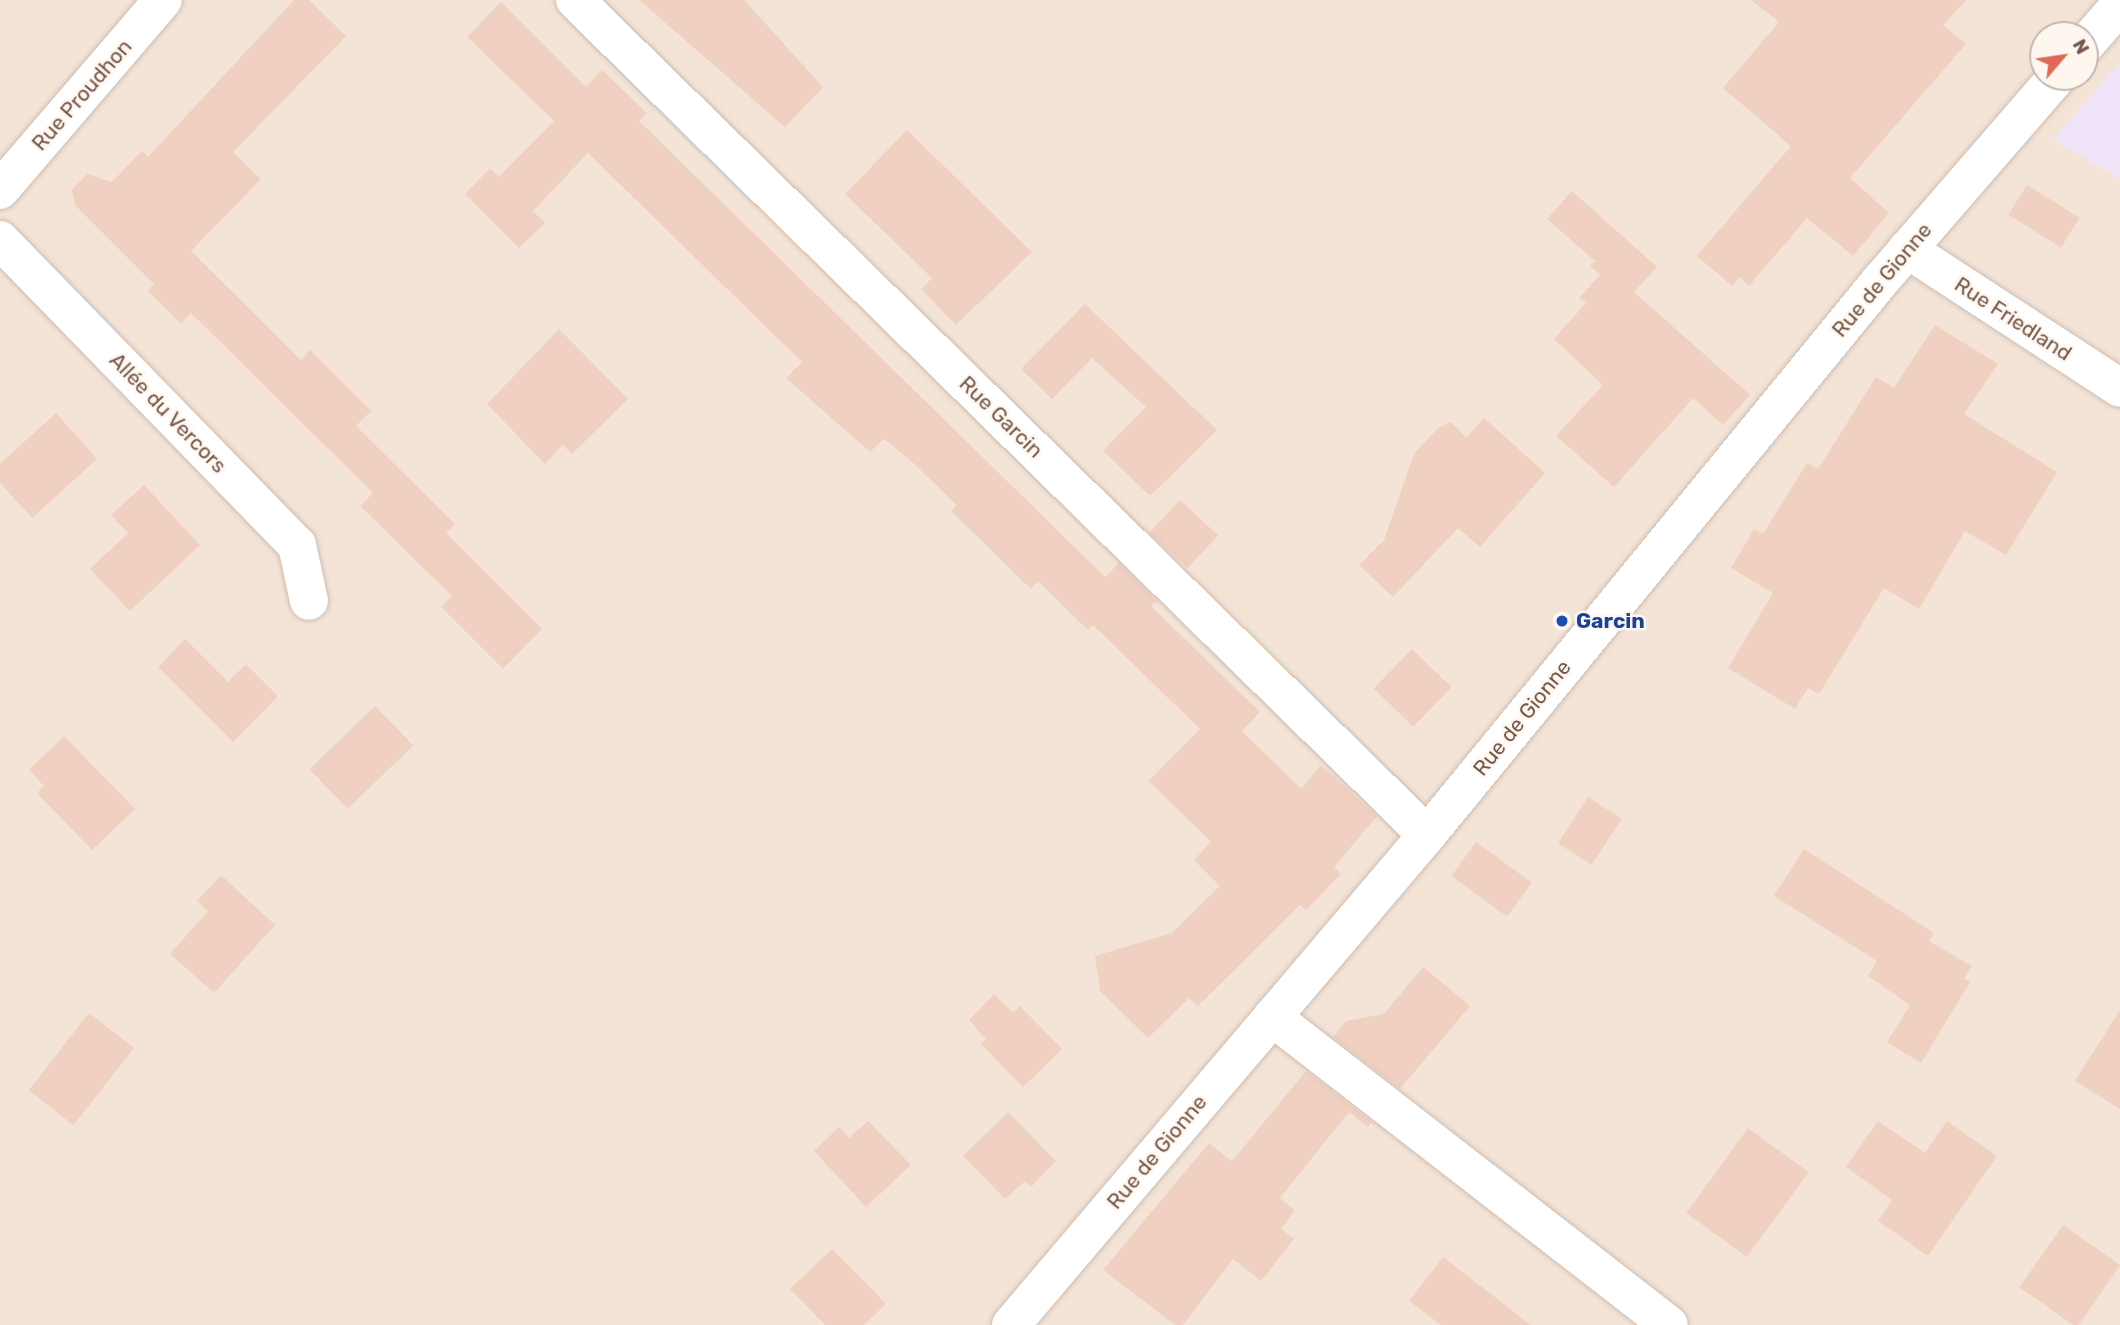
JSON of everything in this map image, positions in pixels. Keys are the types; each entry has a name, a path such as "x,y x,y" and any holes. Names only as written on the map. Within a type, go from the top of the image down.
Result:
{"street":[{"name":"Rue Proudhon","path":"0,190 163,0"},
{"name":"Rue Garcin","path":"575,0 1427,835"},
{"path":"2099,29 2120,5"},
{"name":"Rue de Gionne","path":"1011,1325 1427,835 1907,249 2045,91"},
{"name":"Allée du Vercors","path":"0,240 297,545 309,601"},
{"name":"Rue Friedland","path":"1907,249 2120,388"},
{"path":"1272,1017 1669,1325"}],"shaded area":[{"path":"0,0 2120,0 2120,1325 0,1325"},
{"path":"2120,63 2120,179 2053,139 2095,91 2099,91 2099,87"}],"building":[{"path":"294,0 309,0 346,36 233,152 261,179 191,251 301,360 310,350 371,411 356,426 455,524 446,533 542,629 503,669 441,607 452,596 360,506 373,493 191,313 181,323 148,291 154,284 75,205 72,190 87,174 112,182 142,151 148,157"},
{"path":"639,0 744,0 823,87 785,127"},
{"path":"1751,0 1966,0 1943,25 1966,44 1850,178 1889,213 1853,256 1807,218 1749,286 1740,277 1732,286 1697,256 1791,146 1723,88 1779,22"},
{"path":"501,2 586,87 602,70 647,113 639,121 1105,577 1119,563 1157,601 1151,606 1260,712 1242,731 1301,789 1321,765 1377,816 1334,867 1341,874 1306,910 1300,905 1198,1006 1189,998 1148,1038 1100,991 1095,956 1172,933 1220,886 1194,860 1211,842 1149,781 1200,729 1093,625 1088,630 1038,581 1031,589 951,511 957,505 909,459 884,439 870,452 786,378 802,362 588,153 533,211 545,223 519,248 465,194 490,168 499,177 554,121 467,37"},
{"path":"907,130 1032,252 956,325 921,289 932,278 845,194"},
{"path":"2027,185 2080,218 2061,248 2008,215"},
{"path":"1572,191 1657,267 1634,292 1750,395 1723,425 1693,398 1614,487 1556,436 1603,385 1554,339 1586,303 1579,298 1600,275 1590,266 1595,261 1547,219"},
{"path":"1085,304 1217,430 1150,496 1103,451 1146,407 1092,358 1052,399 1021,369"},
{"path":"1935,325 1998,364 1964,414 2057,472 2006,555 1965,531 1919,609 1884,588 1819,694 1808,688 1795,709 1728,668 1773,593 1731,568 1754,529 1763,534 1807,463 1818,469 1876,377 1894,388"},
{"path":"559,329 628,399 572,454 563,445 545,464 487,404"},
{"path":"56,413 97,459 32,518 0,483 0,464"},
{"path":"1484,418 1545,473 1480,547 1458,528 1393,597 1359,565 1384,540 1414,454 1438,428 1451,422 1466,438"},
{"path":"144,485 200,545 130,611 90,569 128,533 111,515"},
{"path":"1180,500 1218,535 1187,568 1149,533"},
{"path":"185,639 228,682 246,664 278,696 233,742 158,667"},
{"path":"1412,649 1452,687 1413,727 1374,689"},
{"path":"375,706 413,746 348,809 310,769"},
{"path":"64,736 135,809 92,850 37,793 44,786 29,770"},
{"path":"1588,797 1622,819 1592,865 1558,843"},
{"path":"1476,842 1532,883 1507,917 1451,876"},
{"path":"1804,849 1934,933 1929,941 1972,966 1964,979 1970,982 1921,1063 1887,1042 1910,1005 1868,976 1877,961 1774,896"},
{"path":"221,875 275,925 214,993 170,954 208,911 197,901"},
{"path":"1423,967 1470,1006 1400,1089 1333,1037 1346,1021 1384,1014"},
{"path":"994,994 1013,1013 1020,1006 1062,1049 1023,1087 981,1044 986,1039 969,1020"},
{"path":"2120,1010 2120,1109 2075,1081"},
{"path":"89,1013 134,1048 74,1125 29,1090"},
{"path":"1306,1071 1372,1122 1368,1127 1349,1112 1280,1198 1295,1210 1281,1229 1294,1239 1261,1281 1233,1259 1183,1325 1175,1325 1103,1270 1209,1143 1232,1161"},
{"path":"1008,1112 1056,1161 1031,1187 1025,1181 1005,1199 963,1156"},
{"path":"868,1121 911,1165 866,1207 814,1151 839,1127 849,1138"},
{"path":"1878,1121 1925,1153 1947,1121 1997,1156 1928,1256 1878,1221 1892,1200 1846,1167"},
{"path":"1748,1128 1809,1172 1747,1257 1686,1213"},
{"path":"2063,1225 2120,1265 2078,1325 2073,1325 2019,1287"},
{"path":"832,1249 886,1304 864,1325 825,1325 790,1289"},
{"path":"1443,1257 1531,1325 1441,1325 1409,1301"}],"place":[{"name":"Garcin","path":"1562,621"}]}
